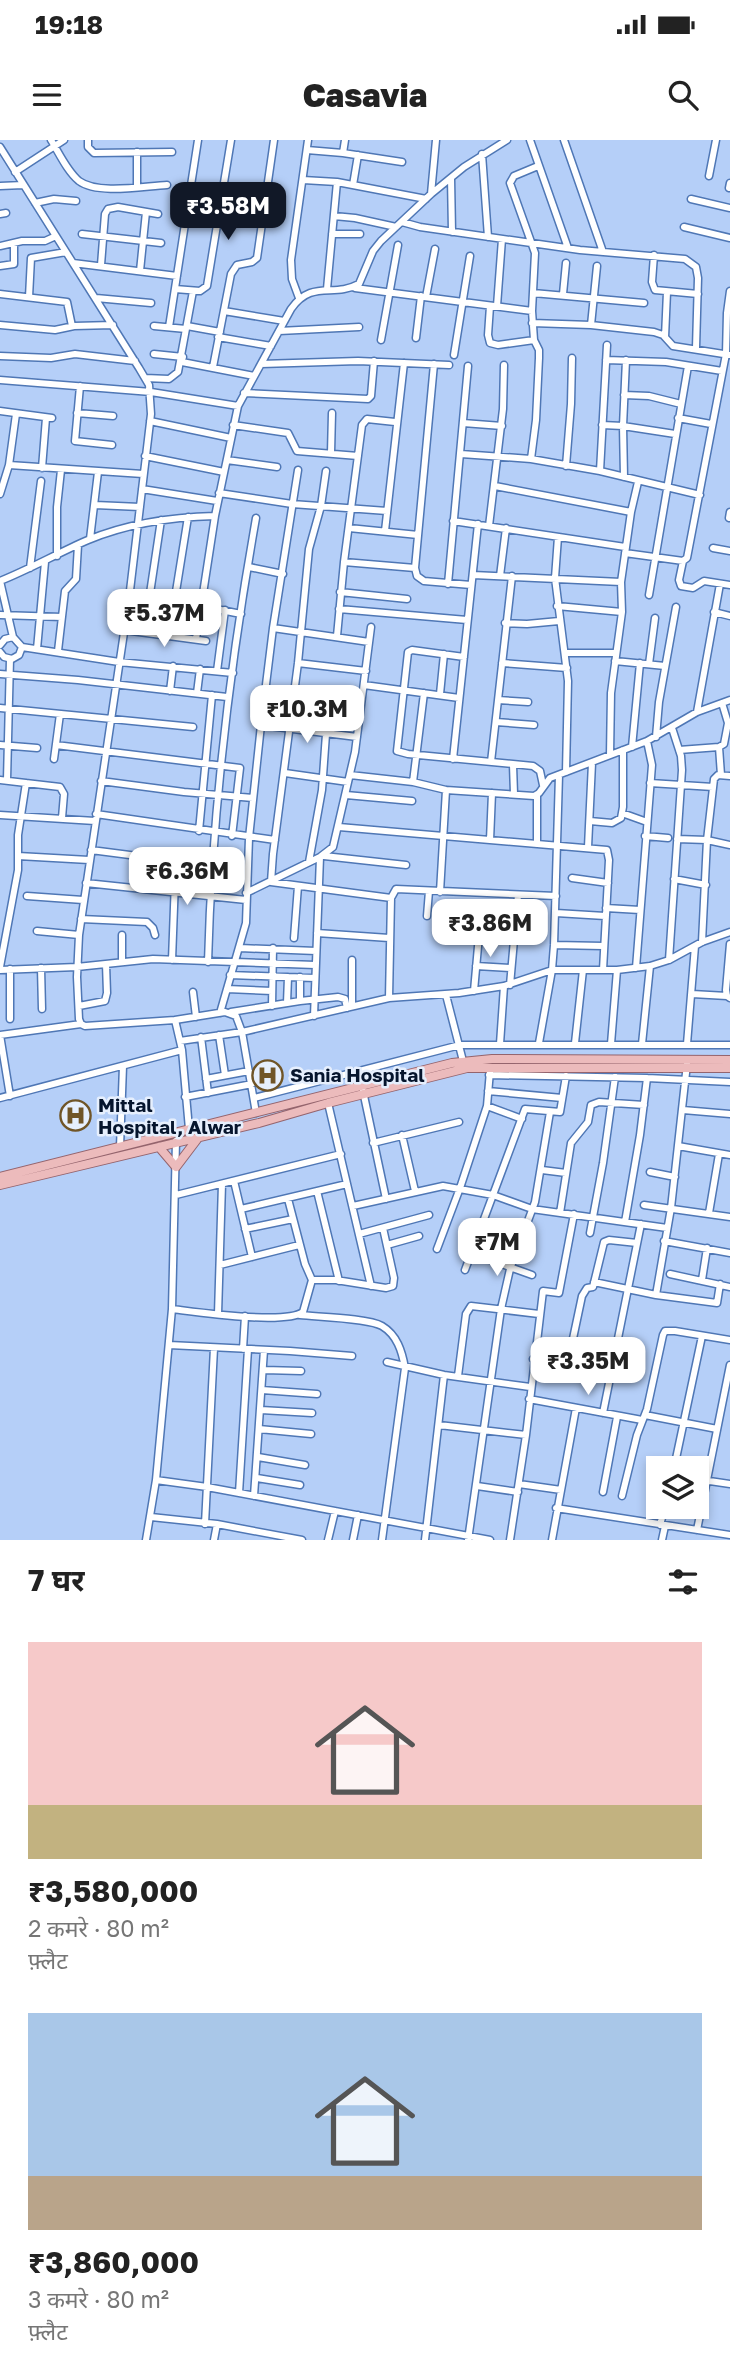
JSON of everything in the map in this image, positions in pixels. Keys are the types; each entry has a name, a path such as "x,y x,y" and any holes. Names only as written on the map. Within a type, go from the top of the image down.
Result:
{"main road":[{"path":"0,1177 256,1113 467,1068 730,1060"},
{"path":"0,1185 198,1138 328,1103 434,1066 463,1061 490,1067"},
{"path":"687,1063 730,1068"},
{"path":"159,1147 176,1167 198,1138"}],"street":[{"path":"15,172 53,143 64,140"},
{"path":"88,140 88,147 94,153 172,152"},
{"path":"169,327 198,140"},
{"path":"175,289 200,291 207,286 231,140"},
{"path":"212,367 233,269 257,258 274,140"},
{"path":"299,298 291,270 308,140"},
{"path":"343,153 345,140"},
{"path":"428,196 436,140"},
{"path":"490,140 490,149"},
{"path":"353,287 362,280 376,246 428,196 482,154 507,140"},
{"path":"530,140 568,248"},
{"path":"564,140 603,252"},
{"path":"709,176 716,140"},
{"path":"53,143 81,182 100,188 166,185"},
{"path":"0,147 113,325 151,392 129,599 79,935 77,967 80,1024"},
{"path":"307,150 402,162"},
{"path":"136,152 137,186"},
{"path":"482,154 488,237"},
{"path":"353,185 358,155"},
{"path":"531,459 539,358 531,323 535,259 510,180 538,166"},
{"path":"451,178 452,232"},
{"path":"303,180 337,182 428,196"},
{"path":"327,289 337,182"},
{"path":"729,188 730,183"},
{"path":"0,186 23,185"},
{"path":"35,203 54,199 76,201"},
{"path":"691,199 730,208"},
{"path":"100,265 108,209 118,207 158,214"},
{"path":"140,271 146,212"},
{"path":"334,216 691,262 698,272 696,348"},
{"path":"684,227 730,238"},
{"path":"82,234 161,243"},
{"path":"332,234 360,234"},
{"path":"0,246 45,241 56,236"},
{"path":"502,239 488,335 490,342 498,345 534,340"},
{"path":"0,266 14,264 14,244"},
{"path":"381,340 398,245"},
{"path":"416,338 435,249"},
{"path":"29,297 32,258 66,251"},
{"path":"454,355 470,256"},
{"path":"654,256 653,288 667,292 698,294"},
{"path":"73,263 177,276"},
{"path":"563,294 566,263"},
{"path":"591,325 597,266"},
{"path":"196,639 218,497 238,406 299,298 316,290 353,287 532,312"},
{"path":"145,378 174,377 178,372 192,291"},
{"path":"730,291 727,313 728,354 711,424 688,556 683,561 679,580 681,586 693,588 704,582 730,585"},
{"path":"665,337 667,292"},
{"path":"533,293 644,303"},
{"path":"0,294 67,302 72,327"},
{"path":"96,298 151,303"},
{"path":"224,311 284,321"},
{"path":"531,323 591,325 654,332 665,337 673,346 728,354"},
{"path":"0,326 55,330 113,325"},
{"path":"154,326 187,327 271,346"},
{"path":"279,331 359,327"},
{"path":"600,471 607,345"},
{"path":"0,356 51,358 75,354 135,362"},
{"path":"154,354 254,376"},
{"path":"566,466 572,358"},
{"path":"606,360 666,362 722,372"},
{"path":"624,477 626,360"},
{"path":"261,364 374,361 449,365"},
{"path":"244,393 368,399 371,396 374,361"},
{"path":"385,531 404,363"},
{"path":"434,365 416,576 448,584 471,585"},
{"path":"489,526 502,426 504,365"},
{"path":"448,584 468,366"},
{"path":"649,594 688,366"},
{"path":"0,380 151,392 238,406"},
{"path":"80,386 75,441 112,445"},
{"path":"624,395 649,396 681,404"},
{"path":"0,411 49,418 42,468"},
{"path":"77,413 113,416"},
{"path":"0,494 9,465 16,414"},
{"path":"331,453 332,414"},
{"path":"678,418 711,424"},
{"path":"337,636 344,562 364,421 372,419 396,422"},
{"path":"150,421 230,438"},
{"path":"463,423 502,426"},
{"path":"233,425 288,433 297,451 358,456"},
{"path":"602,425 675,435"},
{"path":"461,454 531,459 600,471 700,495"},
{"path":"145,456 224,472"},
{"path":"227,460 277,467"},
{"path":"9,465 143,474"},
{"path":"57,556 57,507 61,470"},
{"path":"220,1013 246,923 249,838 261,725 298,470"},
{"path":"271,882 310,549 321,506 326,471"},
{"path":"90,539 98,472"},
{"path":"30,568 41,481"},
{"path":"610,755 611,694 622,612 621,582 638,482"},
{"path":"495,486 631,512"},
{"path":"142,489 387,511"},
{"path":"95,505 140,507"},
{"path":"215,516 188,516 138,524 90,539 0,581 13,637 22,647 119,662 233,673"},
{"path":"174,604 188,516"},
{"path":"208,962 209,897 227,697 256,518"},
{"path":"149,600 161,520"},
{"path":"453,521 558,537 683,561"},
{"path":"453,759 478,524"},
{"path":"349,528 418,535"},
{"path":"500,576 506,528"},
{"path":"538,1043 554,945 556,845 567,668 555,579 558,537"},
{"path":"58,651 65,591 76,579 78,545"},
{"path":"713,548 730,551"},
{"path":"37,649 45,562"},
{"path":"344,562 415,568"},
{"path":"249,567 284,574"},
{"path":"473,575 621,582"},
{"path":"491,762 512,576"},
{"path":"697,712 720,584"},
{"path":"341,592 407,598"},
{"path":"129,599 241,614"},
{"path":"557,606 622,612"},
{"path":"656,737 659,702 676,607"},
{"path":"339,608 467,620"},
{"path":"217,671 225,610"},
{"path":"714,612 730,616"},
{"path":"0,615 62,617"},
{"path":"649,664 655,618"},
{"path":"505,623 559,621"},
{"path":"86,883 209,897 246,896 333,847 357,737 371,627"},
{"path":"273,628 369,642"},
{"path":"124,630 206,640"},
{"path":"0,645 5,639 13,637"},
{"path":"0,652 10,659 19,655 22,647"},
{"path":"464,657 409,651 397,751 537,768 543,785"},
{"path":"565,653 615,657 665,666"},
{"path":"440,694 443,654"},
{"path":"10,659 3,780 61,787 64,794 62,818"},
{"path":"298,663 366,671"},
{"path":"502,663 567,668"},
{"path":"632,747 640,663"},
{"path":"170,691 173,666"},
{"path":"197,693 200,669"},
{"path":"0,674 227,697"},
{"path":"364,685 459,698"},
{"path":"294,692 332,696"},
{"path":"413,782 424,693"},
{"path":"200,831 212,695"},
{"path":"498,700 528,702"},
{"path":"537,844 537,795 550,778 647,741 697,712 726,702 729,723 724,744 719,747 679,750"},
{"path":"0,708 193,727"},
{"path":"54,759 60,714"},
{"path":"496,722 534,725"},
{"path":"261,725 357,737"},
{"path":"669,960 682,762 672,727"},
{"path":"309,862 323,779 326,734"},
{"path":"636,968 652,758 647,741"},
{"path":"4,745 37,748"},
{"path":"55,745 240,768 232,836"},
{"path":"719,747 721,775"},
{"path":"590,821 617,822 622,813 623,750"},
{"path":"588,847 592,763"},
{"path":"513,765 514,794"},
{"path":"285,773 323,779 413,782 446,790 537,795"},
{"path":"687,1044 706,885 707,840 713,787 715,777 730,776"},
{"path":"101,781 253,798"},
{"path":"26,783 18,835 18,870 0,969 77,967 153,959 315,965"},
{"path":"650,783 713,787"},
{"path":"440,892 446,790"},
{"path":"490,839 492,793"},
{"path":"346,795 412,801"},
{"path":"622,813 647,821"},
{"path":"0,815 95,818 275,840"},
{"path":"339,827 604,848 608,852 608,883 603,970"},
{"path":"645,836 668,838"},
{"path":"677,839 707,840 730,845"},
{"path":"90,850 176,858 172,960"},
{"path":"18,856 89,860"},
{"path":"321,856 406,864"},
{"path":"314,1017 321,856"},
{"path":"572,878 608,883"},
{"path":"674,879 706,885"},
{"path":"271,882 391,898"},
{"path":"294,938 298,886"},
{"path":"389,998 389,938 391,898 394,890 399,888 556,896"},
{"path":"427,916 429,891"},
{"path":"500,1044 518,895"},
{"path":"27,896 83,900"},
{"path":"556,913 640,910"},
{"path":"81,919 147,922 153,928 155,936"},
{"path":"474,991 480,924"},
{"path":"37,931 79,935"},
{"path":"180,1041 242,1032 389,998 446,995 507,986 552,970 636,968 669,960 730,932"},
{"path":"317,933 389,938"},
{"path":"122,935 122,962"},
{"path":"692,994 728,997 730,944"},
{"path":"554,945 603,946"},
{"path":"240,948 316,951"},
{"path":"272,1006 274,948"},
{"path":"349,1007 352,960"},
{"path":"79,1006 105,1001 106,964"},
{"path":"642,1044 650,965"},
{"path":"476,966 511,968"},
{"path":"41,968 42,1009"},
{"path":"10,969 10,1019"},
{"path":"575,1044 583,970"},
{"path":"611,1044 617,970"},
{"path":"230,975 315,978"},
{"path":"287,1003 288,977"},
{"path":"300,977 300,1001"},
{"path":"226,989 272,991"},
{"path":"193,992 196,1017"},
{"path":"446,995 463,1061"},
{"path":"10,1096 0,1035 80,1024 85,1026 175,1020 315,999 343,998 349,1007"},
{"path":"231,1012 239,1020 242,1032 256,1113"},
{"path":"175,1020 182,1050 189,1129"},
{"path":"219,1035 225,1075"},
{"path":"201,1037 208,1093"},
{"path":"254,1098 460,1045 730,1045"},
{"path":"0,1098 182,1050"},
{"path":"656,1295 671,1209 687,1063"},
{"path":"120,1147 123,1066"},
{"path":"437,1249 487,1106 490,1067 566,1076 730,1082"},
{"path":"206,1079 249,1072"},
{"path":"465,1270 525,1109 560,1112 566,1076"},
{"path":"590,1233 615,1077"},
{"path":"625,1222 646,1077"},
{"path":"186,1097 252,1084"},
{"path":"362,1090 386,1199"},
{"path":"488,1091 562,1098"},
{"path":"560,1213 571,1143 588,1122 591,1105 596,1102 611,1102 644,1105"},
{"path":"328,1103 371,1286"},
{"path":"487,1106 522,1119"},
{"path":"682,1110 730,1114"},
{"path":"469,1538 501,1309 510,1269 532,1209 542,1170 550,1112"},
{"path":"373,1143 459,1122"},
{"path":"146,1540 156,1480 172,1309 177,1133"},
{"path":"402,1135 415,1191"},
{"path":"678,1146 730,1156"},
{"path":"176,1195 341,1154"},
{"path":"709,1213 719,1154"},
{"path":"542,1170 566,1173"},
{"path":"650,1172 675,1177"},
{"path":"234,1181 252,1257"},
{"path":"218,1314 222,1184"},
{"path":"241,1209 347,1184"},
{"path":"353,1206 443,1186 493,1195 532,1209 667,1228"},
{"path":"317,1191 340,1281"},
{"path":"288,1199 299,1245 312,1280 305,1307 300,1315"},
{"path":"644,1205 730,1217"},
{"path":"510,1540 526,1435 542,1291 559,1293 574,1213"},
{"path":"359,1234 429,1215"},
{"path":"245,1229 293,1219"},
{"path":"603,1413 641,1224"},
{"path":"312,1280 386,1288 394,1284 383,1228"},
{"path":"387,1245 419,1236"},
{"path":"568,1367 582,1296 587,1288 593,1287 606,1240 637,1243"},
{"path":"664,1241 730,1253"},
{"path":"220,1265 299,1245"},
{"path":"702,1280 707,1248"},
{"path":"471,1253 532,1275"},
{"path":"670,1274 730,1287"},
{"path":"594,1282 656,1295 717,1303 720,1284"},
{"path":"458,1376 468,1308 474,1305 539,1314"},
{"path":"172,1309 245,1316 300,1315 380,1324 393,1335 401,1349 405,1367 382,1540"},
{"path":"239,1493 246,1349 245,1316"},
{"path":"622,1496 663,1335 670,1330 730,1340"},
{"path":"676,1456 702,1336"},
{"path":"169,1345 352,1356"},
{"path":"205,1524 214,1348"},
{"path":"254,1496 264,1350"},
{"path":"533,1359 611,1377"},
{"path":"387,1362 444,1375 530,1387"},
{"path":"709,1467 728,1386 730,1365"},
{"path":"264,1370 301,1371"},
{"path":"425,1540 444,1375"},
{"path":"262,1390 317,1394"},
{"path":"530,1399 617,1417 683,1422 717,1429"},
{"path":"552,1540 576,1408"},
{"path":"261,1410 312,1413"},
{"path":"603,1492 617,1417"},
{"path":"439,1425 526,1435"},
{"path":"259,1429 311,1434"},
{"path":"258,1457 305,1465"},
{"path":"257,1478 300,1485"},
{"path":"156,1480 207,1487 490,1540"},
{"path":"709,1481 730,1484"},
{"path":"519,1484 561,1490"},
{"path":"477,1486 518,1492"},
{"path":"556,1508 730,1535"},
{"path":"328,1540 335,1511"},
{"path":"353,1540 358,1515"},
{"path":"151,1517 217,1524 297,1540"},
{"path":"662,1540 663,1519"},
{"path":"697,1530 699,1519"},
{"path":"214,1540 217,1524"},
{"path":"253,1540 255,1531"}],"place":[{"name":"Sania Hospital","path":"267,1075"},
{"name":"Mittal Hospital, Alwar","path":"75,1116"}]}
